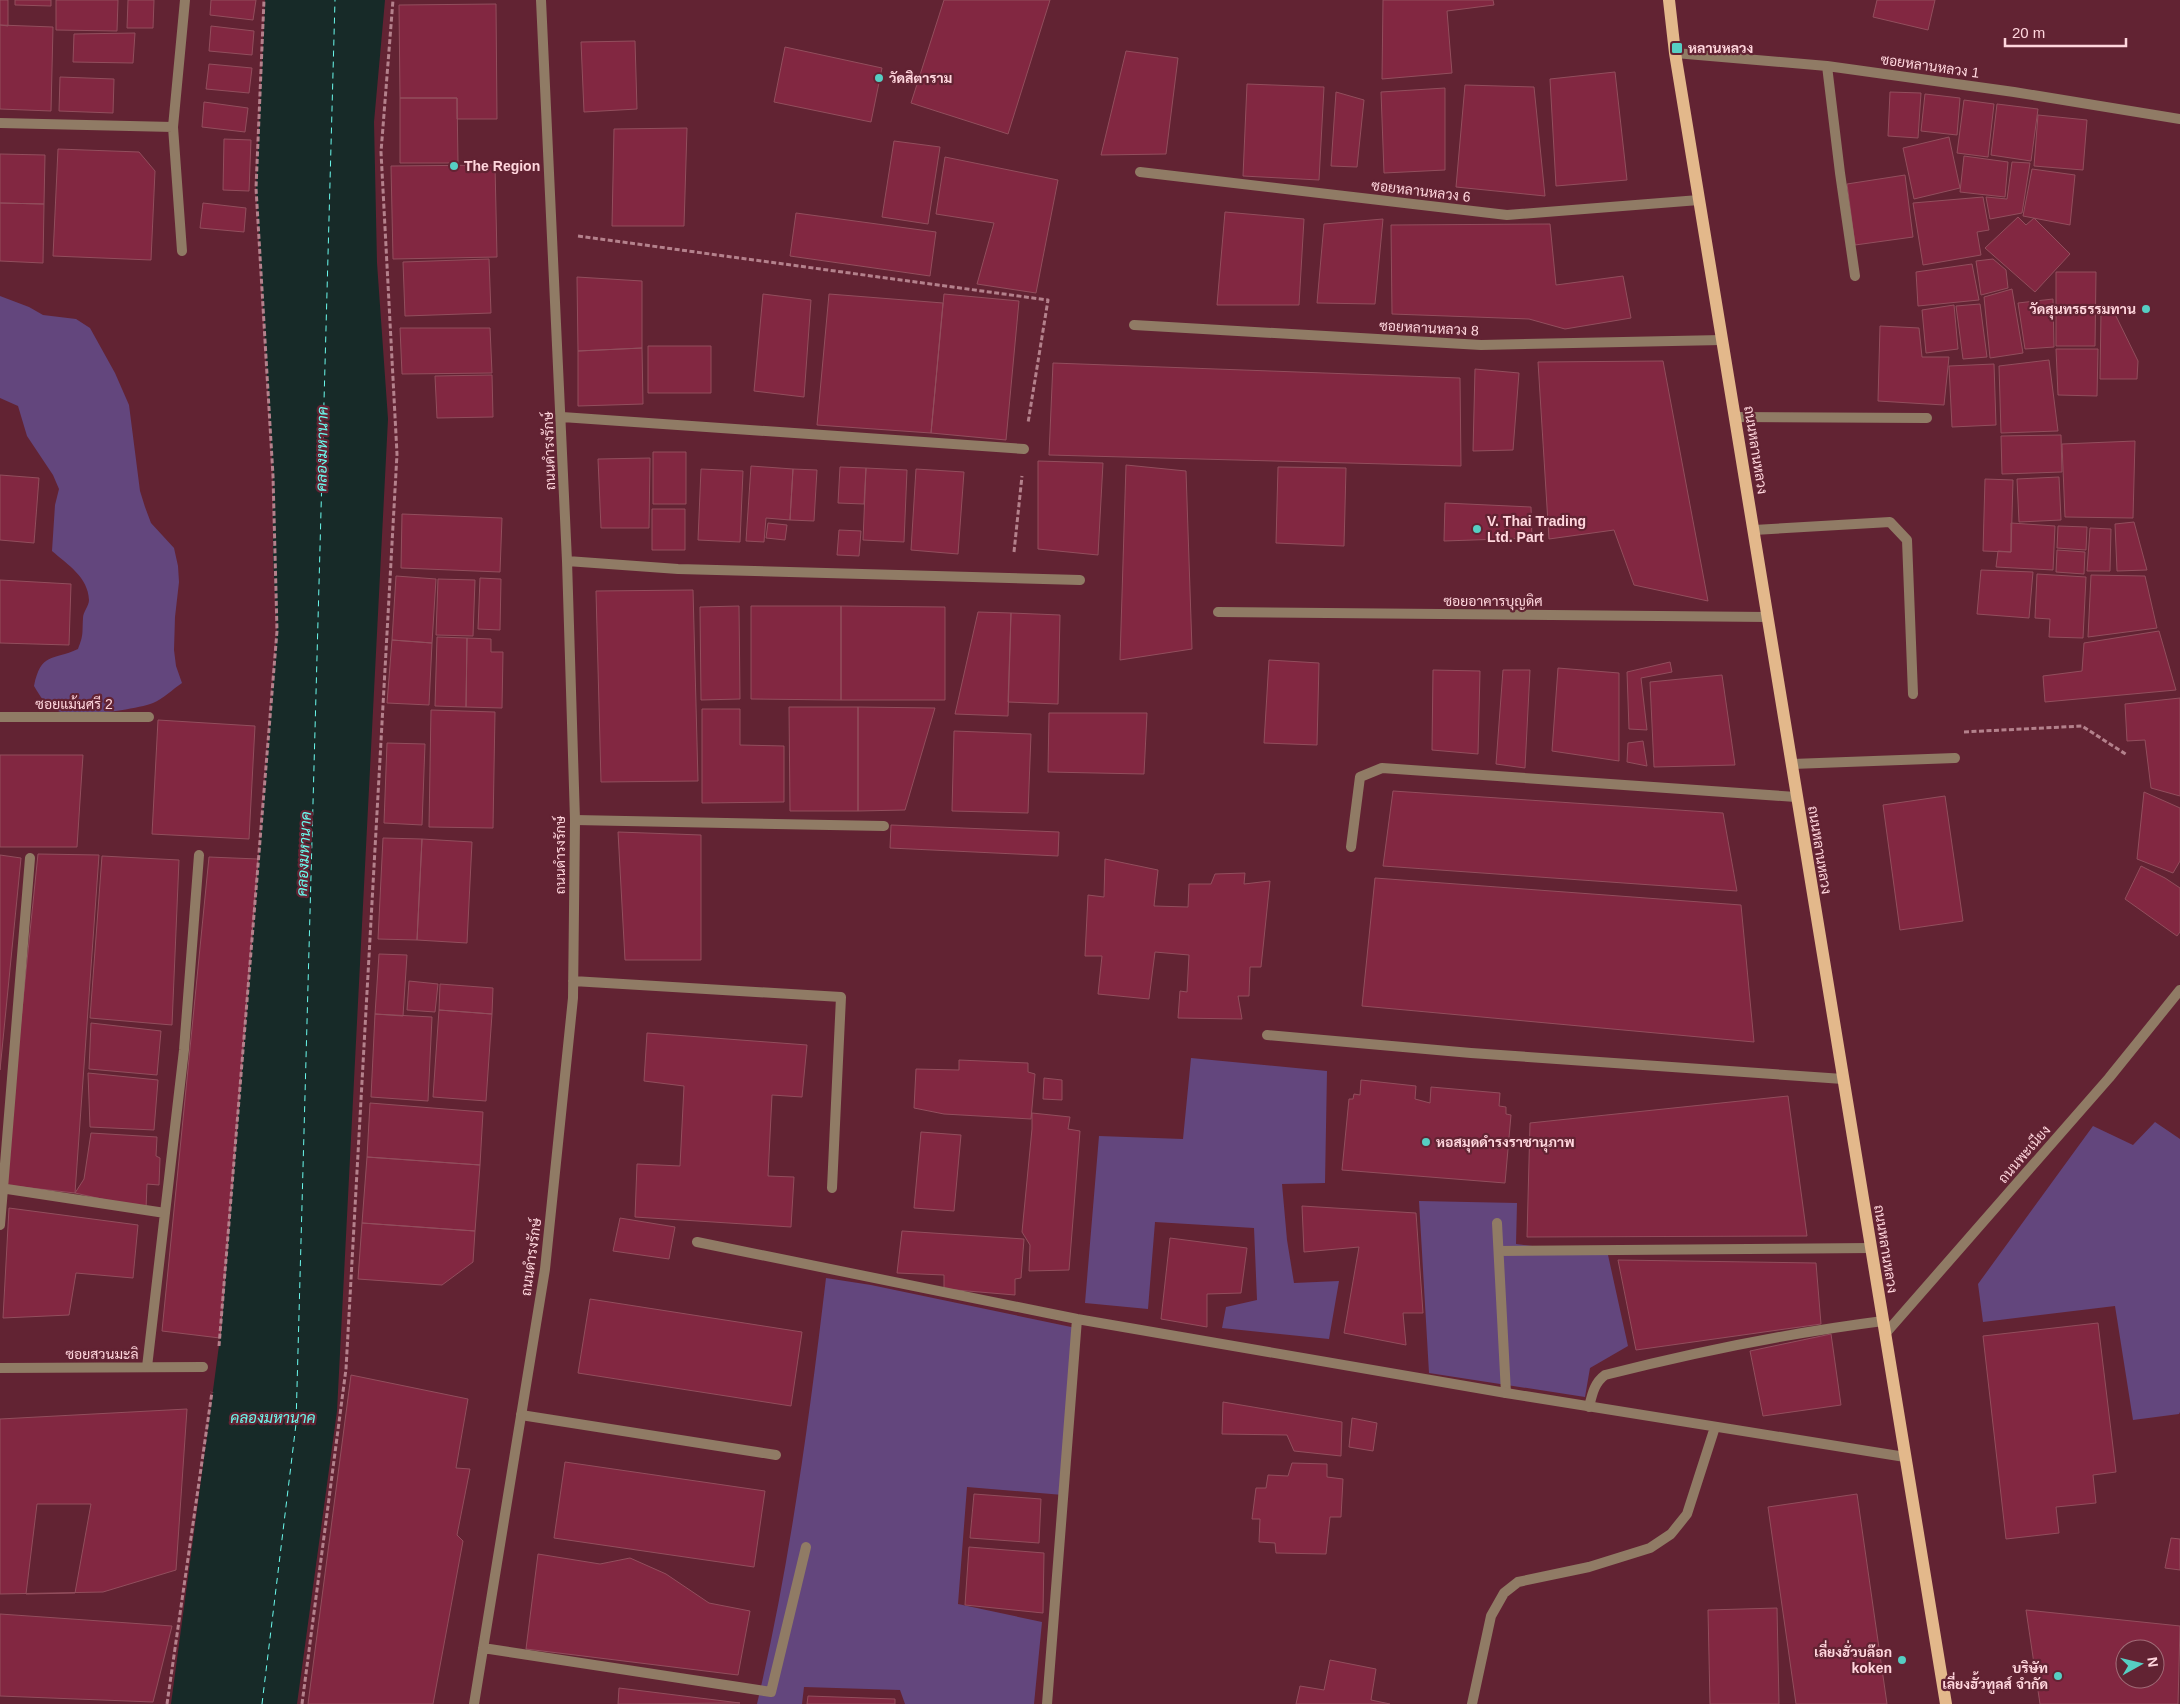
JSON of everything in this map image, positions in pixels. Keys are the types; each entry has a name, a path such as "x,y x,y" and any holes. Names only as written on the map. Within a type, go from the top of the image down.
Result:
{"main road":[{"name":"ถนนหลานหลวง","path":"1669,0 1675,53 1946,1704"}],"street":[{"path":"182,251 173,127 186,0"},
{"name":"ถนนดำรงรักษ์","path":"474,1704 545,1269 573,998 575,820 567,561 562,417 551,232 541,0"},
{"name":"ซอยหลานหลวง 1","path":"1675,53 1827,66 2014,92 2180,119"},
{"path":"1827,66 1855,276"},
{"path":"0,123 173,127"},
{"name":"ซอยหลานหลวง 6","path":"1140,172 1508,215 1699,200"},
{"name":"ซอยหลานหลวง 8","path":"1134,325 1481,345 1722,340"},
{"path":"562,417 1024,449"},
{"path":"1735,417 1927,418"},
{"path":"1754,530 1890,522 1907,540 1913,694"},
{"path":"567,561 678,568 1080,580"},
{"name":"ซอยอาคารบุญดิศ","path":"1218,612 1767,617"},
{"name":"ซอยแม้นศรี 2","path":"0,717 149,717"},
{"path":"1792,764 1954,758"},
{"path":"1351,847 1360,777 1382,768 1796,797"},
{"path":"575,820 884,826"},
{"path":"147,1368 184,1050 199,855"},
{"path":"0,1225 1,1189 30,858"},
{"path":"573,981 841,997 832,1188"},
{"name":"ถนนพะเนียง","path":"1885,1334 2109,1078 2178,995"},
{"path":"1267,1035 1472,1053 1843,1079"},
{"path":"1,1189 165,1213"},
{"path":"1497,1223 1506,1393"},
{"path":"697,1242 1077,1318 1506,1393 1905,1458"},
{"path":"1499,1251 1871,1248"},
{"path":"1047,1704 1077,1318"},
{"path":"1589,1407 1595,1387 1604,1375 1664,1360 1822,1329 1883,1321"},
{"name":"ซอยสวนมะลิ","path":"0,1368 203,1368"},
{"path":"521,1415 776,1455"},
{"path":"1472,1704 1491,1616 1504,1593 1518,1582 1589,1567 1650,1548 1671,1534 1687,1514 1715,1427"},
{"path":"483,1648 771,1692 806,1547"}],"path":[{"path":"219,1348 277,631 273,476 256,188 264,0"},
{"path":"302,1704 346,1369 397,464 382,152 393,0"},
{"path":"551,232 1048,300"},
{"path":"167,1704 213,1387"}],"shaded area":[{"path":"0,296 29,307 43,315 76,319 90,328 115,373 129,405 140,491 151,523 174,548 178,566 179,582 174,650 176,666 182,683 153,703 105,712 67,713 50,707 34,686 40,668 44,663 49,659 78,649 82,637 83,616 89,600 88,592 81,578 52,551 55,505 59,489 53,475 27,436 18,406 0,398"},
{"path":"1191,1058 1327,1071 1325,1183 1282,1184 1287,1240 1294,1283 1339,1281 1329,1339 1222,1328 1226,1307 1257,1300 1254,1228 1155,1222 1148,1309 1085,1303 1099,1136 1183,1139"},
{"path":"2155,1122 2180,1139 2180,1412 2179,1414 2133,1420 2115,1306 1983,1322 1978,1284 2093,1126 2133,1145"},
{"path":"1419,1201 1517,1203 1516,1244 1608,1255 1628,1346 1590,1368 1585,1397 1429,1373"},
{"path":"826,1278 871,1285 1076,1328 1063,1495 967,1487 958,1604 1042,1622 1034,1704 905,1704 900,1690 804,1687 802,1704 757,1704 769,1651 798,1492"}],"water":[{"name":"คลองมหานาค","path":"265,0 385,0 374,122 377,263 388,419 337,1411 297,1704 171,1704 220,1338 277,631 273,558 273,476 256,188"}],"building":[{"path":"0,0 8,0 8,26 0,25"},
{"path":"15,0 51,0 51,6 15,5"},
{"path":"56,0 118,0 117,31 56,30"},
{"path":"128,0 154,0 153,28 127,28"},
{"path":"211,0 256,0 253,20 210,15"},
{"path":"944,0 1050,0 1008,134 911,103"},
{"path":"1383,0 1493,0 1494,5 1447,11 1452,73 1382,79"},
{"path":"1877,0 1935,0 1928,30 1873,17"},
{"path":"496,4 497,119 457,119 457,98 400,98 399,5"},
{"path":"0,25 53,27 51,111 0,109"},
{"path":"211,26 254,31 252,55 209,51"},
{"path":"135,33 133,63 73,62 74,34"},
{"path":"635,41 637,109 584,112 581,42"},
{"path":"785,47 882,68 871,122 774,102"},
{"path":"1126,51 1178,58 1166,154 1101,155"},
{"path":"209,64 252,68 249,93 206,89"},
{"path":"1615,72 1627,180 1556,186 1550,79"},
{"path":"60,77 114,79 113,113 59,111"},
{"path":"1247,84 1324,87 1319,180 1243,176"},
{"path":"1465,85 1534,87 1545,196 1456,187"},
{"path":"1445,88 1445,170 1384,173 1381,92"},
{"path":"1336,92 1364,100 1357,167 1331,166"},
{"path":"1890,92 1921,93 1918,138 1888,136"},
{"path":"1925,94 1960,98 1957,135 1921,131"},
{"path":"400,98 457,98 458,163 400,163"},
{"path":"1964,100 1994,104 1988,157 1957,153"},
{"path":"204,102 248,108 245,132 202,127"},
{"path":"1997,104 2038,109 2031,161 1991,155"},
{"path":"2038,115 2087,120 2083,170 2034,166"},
{"path":"687,128 684,226 612,226 614,129"},
{"path":"1949,137 1960,188 1914,199 1903,148"},
{"path":"224,139 251,140 249,191 223,190"},
{"path":"894,141 940,147 928,224 882,217"},
{"path":"58,149 139,152 155,171 151,260 53,256"},
{"path":"0,154 45,155 44,204 0,203"},
{"path":"1964,156 2008,162 2005,197 1960,192"},
{"path":"945,157 1058,180 1036,293 977,284 994,223 936,214"},
{"path":"2012,162 2030,163 2022,213 1990,219 1986,197 2007,199"},
{"path":"495,165 497,257 393,259 391,166"},
{"path":"2032,169 2075,175 2070,225 2023,216"},
{"path":"1905,175 1913,237 1855,245 1847,184"},
{"path":"1983,197 1989,230 1977,232 1981,255 1923,265 1913,203"},
{"path":"0,203 44,204 43,263 0,261"},
{"path":"203,203 246,208 244,232 200,228"},
{"path":"1225,212 1304,219 1299,305 1217,305"},
{"path":"796,213 936,232 930,276 790,256"},
{"path":"2018,217 2026,225 2034,218 2070,254 2035,292 1985,248"},
{"path":"1383,219 1375,304 1317,303 1324,224"},
{"path":"1550,224 1556,285 1623,276 1631,318 1565,329 1529,319 1392,314 1391,225"},
{"path":"489,259 491,313 405,316 403,262"},
{"path":"1993,259 2006,270 2008,288 1981,295 1976,261"},
{"path":"1972,264 1979,300 1918,306 1916,272"},
{"path":"2056,272 2096,272 2095,346 2056,346"},
{"path":"577,277 642,281 642,348 578,351"},
{"path":"2012,289 2023,353 1990,358 1984,297"},
{"path":"763,294 811,300 804,397 754,391"},
{"path":"829,294 943,303 931,433 817,425"},
{"path":"944,294 1019,301 1006,440 931,433"},
{"path":"2053,299 2054,347 2025,349 2018,303"},
{"path":"1980,304 1987,357 1963,359 1956,306"},
{"path":"1954,305 1958,349 1926,353 1922,310"},
{"path":"2101,312 2114,312 2138,361 2137,379 2100,379"},
{"path":"1880,326 1919,328 1922,357 1949,357 1944,405 1878,401"},
{"path":"400,328 490,328 492,373 402,374"},
{"path":"648,346 711,346 711,393 648,393"},
{"path":"642,348 643,404 578,406 578,351"},
{"path":"2056,349 2098,349 2097,396 2058,395"},
{"path":"2049,360 2058,431 2001,433 1999,366"},
{"path":"1663,361 1708,601 1634,585 1614,530 1549,539 1538,362"},
{"path":"1053,363 1460,378 1461,466 1049,455"},
{"path":"1994,364 1996,425 1952,427 1949,366"},
{"path":"1475,369 1519,373 1513,450 1473,451"},
{"path":"492,375 493,417 437,418 435,376"},
{"path":"2061,435 2062,472 2002,474 2001,436"},
{"path":"2135,441 2133,518 2065,517 2062,444"},
{"path":"653,452 686,452 686,504 653,504"},
{"path":"650,458 649,528 601,528 598,459"},
{"path":"1038,461 1103,463 1098,555 1038,549"},
{"path":"1126,465 1186,471 1192,649 1120,660"},
{"path":"751,466 793,469 790,520 766,518 764,542 746,541"},
{"path":"840,467 866,468 864,504 838,503"},
{"path":"1278,467 1346,468 1344,546 1276,543"},
{"path":"866,468 907,470 904,542 863,540"},
{"path":"701,469 743,471 740,542 698,540"},
{"path":"793,469 817,470 814,521 790,520"},
{"path":"916,469 964,472 958,554 911,550"},
{"path":"0,475 39,478 34,543 0,540"},
{"path":"2059,477 2061,520 2019,522 2017,479"},
{"path":"1985,479 2013,480 2011,552 1983,551"},
{"path":"1445,503 1531,507 1532,538 1444,541"},
{"path":"652,509 685,509 685,550 652,550"},
{"path":"402,514 502,518 500,572 401,568"},
{"path":"2134,522 2147,570 2117,571 2115,524"},
{"path":"768,523 787,525 785,540 766,538"},
{"path":"2011,523 2055,526 2053,570 1996,567 1998,551 2011,552"},
{"path":"2058,526 2087,527 2086,550 2057,548"},
{"path":"2090,528 2111,529 2110,571 2087,571"},
{"path":"839,530 861,531 859,556 837,555"},
{"path":"2057,550 2085,552 2084,574 2056,572"},
{"path":"1981,570 2033,572 2029,618 1977,614"},
{"path":"2037,574 2086,577 2083,638 2049,637 2050,619 2035,618"},
{"path":"2091,575 2145,576 2157,628 2088,637"},
{"path":"396,576 436,579 432,643 392,640"},
{"path":"480,578 501,579 500,630 478,629"},
{"path":"438,579 475,580 473,636 436,635"},
{"path":"0,580 71,584 69,645 0,643"},
{"path":"693,590 698,781 601,782 596,591"},
{"path":"739,606 740,699 701,700 700,607"},
{"path":"751,606 841,606 841,700 751,699"},
{"path":"841,606 945,607 945,700 841,700"},
{"path":"978,612 1011,613 1008,716 955,714"},
{"path":"1011,613 1060,615 1058,704 1008,702"},
{"path":"2159,631 2176,690 2045,702 2043,676 2082,671 2084,643"},
{"path":"437,637 467,638 466,707 435,706"},
{"path":"467,638 491,639 491,652 503,652 502,708 466,707"},
{"path":"392,640 432,643 429,705 387,703"},
{"path":"1269,660 1319,663 1317,745 1264,743"},
{"path":"1670,662 1672,672 1641,678 1647,730 1629,729 1627,672"},
{"path":"1558,668 1619,673 1619,761 1552,751"},
{"path":"1433,670 1480,671 1478,754 1432,750"},
{"path":"1503,670 1530,670 1525,768 1496,764"},
{"path":"1722,675 1735,765 1654,767 1650,682"},
{"path":"2180,698 2180,796 2151,788 2145,740 2127,741 2125,704"},
{"path":"789,707 858,707 858,811 790,811"},
{"path":"858,707 935,708 905,810 858,811"},
{"path":"702,709 740,709 740,745 784,746 784,802 702,803"},
{"path":"431,710 495,712 493,828 429,827"},
{"path":"1049,713 1147,713 1144,774 1048,772"},
{"path":"158,720 255,726 249,839 152,834"},
{"path":"954,731 1031,734 1028,813 952,811"},
{"path":"1643,741 1647,766 1627,762 1628,743"},
{"path":"387,743 425,744 422,825 384,823"},
{"path":"0,755 83,755 77,847 0,847"},
{"path":"1393,791 1723,813 1737,891 1383,866"},
{"path":"2144,792 2180,808 2180,861 2173,873 2137,859"},
{"path":"1945,796 1963,921 1900,930 1883,805"},
{"path":"891,825 1059,832 1058,856 890,848"},
{"path":"618,832 701,835 701,960 625,960"},
{"path":"383,838 422,839 417,940 378,939"},
{"path":"422,839 472,842 467,943 417,940"},
{"path":"38,854 99,855 75,1193 4,1185"},
{"path":"0,855 21,858 0,1070"},
{"path":"102,856 179,860 172,1025 90,1018"},
{"path":"209,857 258,859 220,1338 162,1331"},
{"path":"1105,859 1158,870 1154,906 1188,907 1189,884 1211,884 1215,874 1245,873 1244,884 1270,881 1261,967 1250,967 1249,996 1238,996 1242,1019 1178,1018 1180,991 1187,992 1189,955 1155,952 1149,999 1098,994 1102,956 1085,956 1088,895 1104,897"},
{"path":"2141,866 2180,888 2180,932 2177,936 2125,899"},
{"path":"1375,878 1741,905 1754,1042 1362,1006"},
{"path":"379,954 407,955 403,1016 375,1014"},
{"path":"409,981 438,984 435,1012 407,1010"},
{"path":"440,984 493,988 492,1014 439,1010"},
{"path":"439,1010 492,1014 486,1101 433,1097"},
{"path":"375,1014 432,1017 428,1101 371,1097"},
{"path":"91,1023 161,1031 157,1075 89,1069"},
{"path":"647,1033 807,1045 802,1097 772,1095 768,1176 794,1177 791,1227 635,1217 637,1164 680,1166 684,1086 644,1081"},
{"path":"959,1060 1028,1063 1028,1072 1035,1074 1031,1119 944,1114 914,1108 916,1069 959,1070"},
{"path":"88,1073 158,1080 154,1130 90,1127"},
{"path":"1044,1078 1062,1080 1062,1100 1043,1099"},
{"name":"หอสมุดดำรงราชานุภาพ","path":"1361,1080 1416,1086 1415,1099 1430,1103 1431,1087 1500,1093 1499,1106 1506,1107 1506,1114 1511,1115 1505,1183 1342,1170 1349,1099 1353,1099 1354,1094 1360,1095"},
{"path":"1788,1096 1807,1236 1527,1237 1530,1123"},
{"path":"370,1103 483,1112 480,1165 367,1157"},
{"path":"1032,1113 1070,1117 1068,1129 1080,1131 1069,1270 1029,1271 1030,1245 1022,1232"},
{"path":"921,1132 961,1135 954,1211 914,1208"},
{"path":"91,1133 157,1137 156,1156 160,1158 159,1185 147,1184 146,1209 75,1193 84,1179"},
{"path":"367,1157 480,1165 475,1231 362,1223"},
{"path":"1302,1206 1416,1213 1423,1313 1403,1313 1406,1345 1344,1333 1359,1247 1304,1252"},
{"path":"9,1208 138,1225 133,1278 76,1273 69,1315 3,1318"},
{"path":"620,1218 675,1227 669,1259 613,1251"},
{"path":"362,1223 475,1231 473,1262 442,1285 358,1279"},
{"path":"902,1231 1024,1239 1021,1278 1015,1279 1015,1295 944,1289 944,1275 897,1273"},
{"path":"1170,1238 1247,1248 1241,1293 1207,1294 1207,1327 1161,1319"},
{"path":"1618,1260 1816,1263 1821,1324 1636,1350"},
{"path":"590,1299 802,1332 791,1406 578,1373"},
{"path":"2098,1323 2116,1472 2093,1475 2096,1503 2056,1507 2059,1533 2006,1539 1983,1336"},
{"path":"1831,1334 1841,1405 1763,1416 1750,1351"},
{"path":"351,1375 468,1399 456,1468 470,1469 457,1535 463,1541 433,1704 308,1704"},
{"path":"1223,1402 1342,1422 1341,1456 1294,1451 1287,1435 1222,1434"},
{"path":"187,1409 176,1570 103,1592 0,1594 0,1419"},
{"path":"1352,1418 1377,1423 1373,1451 1349,1447"},
{"path":"565,1462 765,1491 754,1567 554,1538"},
{"path":"1292,1463 1327,1464 1327,1477 1343,1479 1341,1517 1330,1517 1326,1554 1276,1553 1275,1543 1259,1542 1260,1519 1252,1519 1256,1488 1266,1488 1268,1475 1288,1476"},
{"path":"974,1494 1041,1499 1039,1543 970,1538"},
{"path":"1857,1494 1887,1704 1796,1704 1768,1507"},
{"path":"37,1504 91,1504 75,1593 26,1594"},
{"path":"2171,1538 2180,1539 2180,1570 2165,1568"},
{"path":"969,1547 1044,1553 1043,1613 965,1605"},
{"path":"538,1554 600,1564 630,1558 666,1574 709,1603 750,1611 738,1675 526,1649"},
{"path":"1777,1608 1779,1704 1710,1704 1708,1610"},
{"path":"2026,1610 2180,1626 2178,1704 2040,1704"},
{"path":"0,1614 172,1626 153,1702 0,1696"},
{"path":"1330,1660 1376,1669 1371,1700 1390,1704 1296,1704 1300,1686 1324,1690"},
{"path":"619,1688 740,1703 618,1704"},
{"path":"808,1696 895,1699 895,1704 807,1704"}],"ferry route":[{"path":"262,1704 296,1424 335,0"}],"place":[{"name":"หลานหลวง","path":"1677,48"},
{"name":"วัดสิตาราม","path":"879,78"},
{"name":"The Region","path":"454,166"},
{"name":"วัดสุนทรธรรมทาน","path":"2146,309"},
{"name":"V. Thai Trading Ltd. Part","path":"1477,529"},
{"name":"หอสมุดดำรงราชานุภาพ","path":"1426,1142"},
{"name":"เลี่ยงฮั่วบล๊อก koken","path":"1902,1660"},
{"name":"บริษัท เลี่ยงฮั้วทูลส์ จำกัด","path":"2058,1676"}]}
